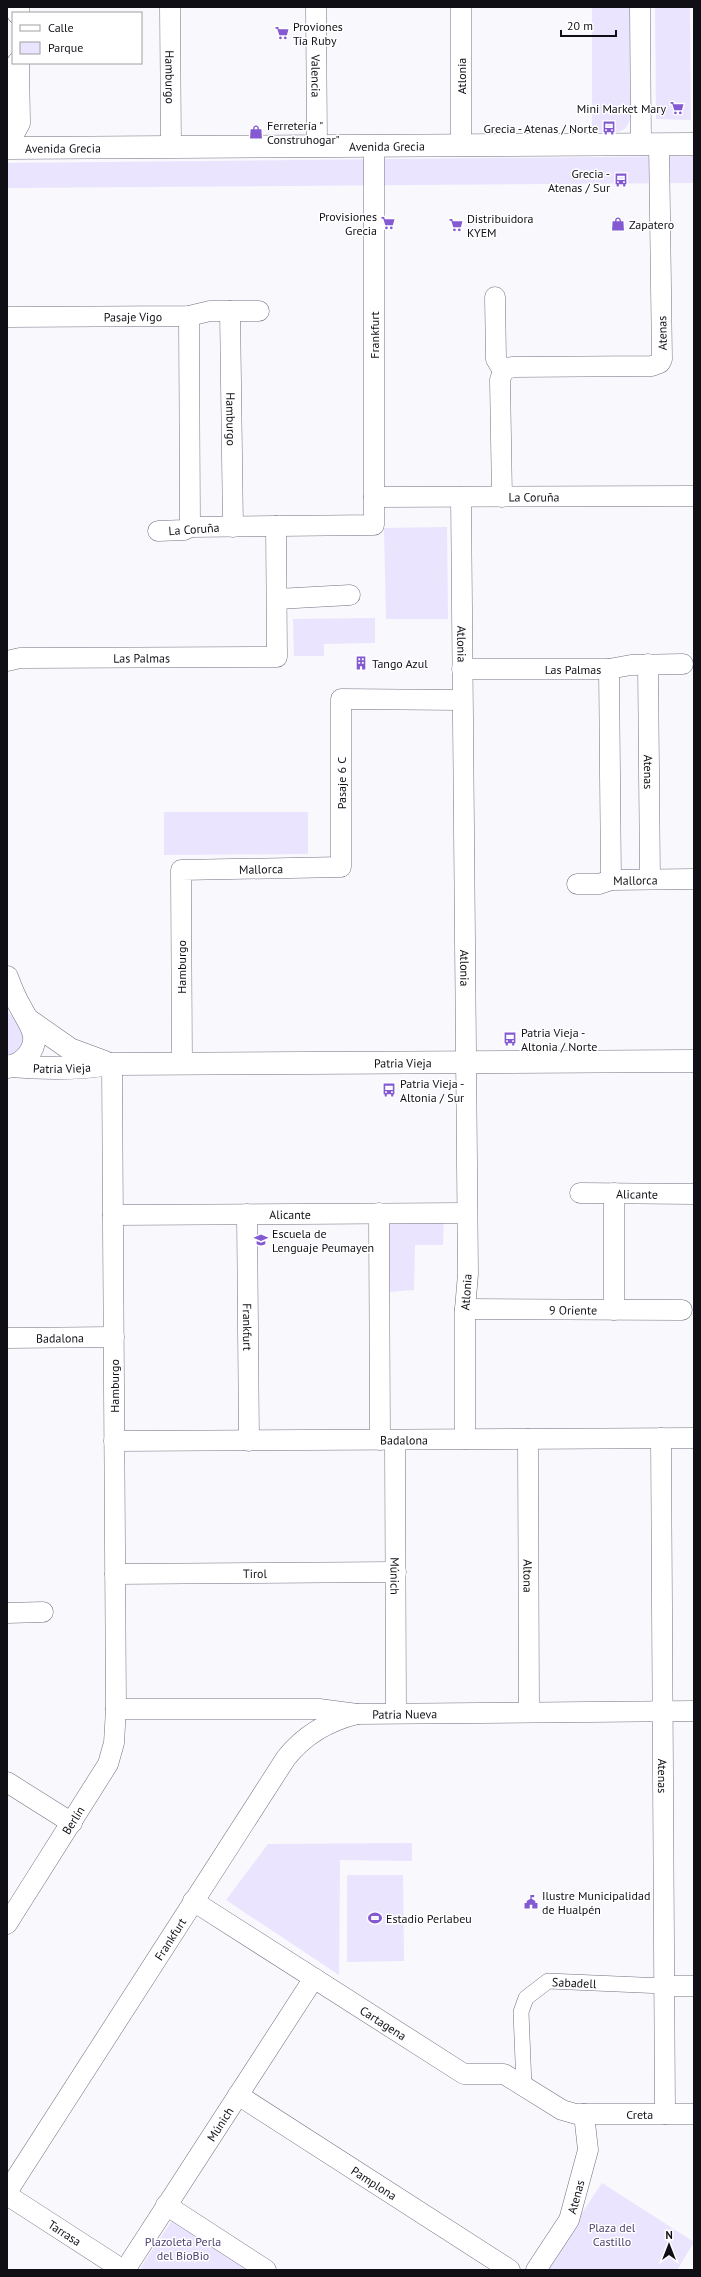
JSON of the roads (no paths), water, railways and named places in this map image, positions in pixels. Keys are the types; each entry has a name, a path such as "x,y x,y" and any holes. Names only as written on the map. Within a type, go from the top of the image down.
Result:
{"street":[{"name":"Hamburgo","path":"170,7 171,147"},
{"name":"Valencia","path":"316,7 317,146"},
{"name":"Atlonia","path":"461,7 461,145"},
{"name":"Atenas","path":"503,371 512,367 652,366 660,363 663,354 640,7"},
{"path":"7,147 19,122 18,64"},
{"name":"Avenida Grecia","path":"7,147 694,144"},
{"name":"Frankfurt","path":"374,146 374,525"},
{"path":"495,297 496,359 503,371 500,380 502,497"},
{"name":"Pasaje Vigo","path":"7,316 189,316 210,311 259,311"},
{"name":"Hamburgo","path":"230,311 233,526"},
{"path":"189,316 190,527"},
{"name":"La Coruña","path":"374,497 694,496"},
{"name":"Atlonia","path":"461,497 468,1274 465,1309 465,1439"},
{"name":"La Coruña","path":"158,531 184,530 190,527 374,525"},
{"path":"276,526 277,599 350,595"},
{"name":"Las Palmas","path":"7,661 20,658 277,657 277,599"},
{"name":"Atenas","path":"648,664 650,879"},
{"name":"Las Palmas","path":"462,669 609,669 648,664 683,664"},
{"path":"609,669 611,880"},
{"name":"Pasaje 6 C","path":"341,868 341,699 462,700"},
{"name":"Mallorca","path":"181,870 341,868"},
{"name":"Hamburgo","path":"181,870 182,1064"},
{"name":"Mallorca","path":"577,884 599,884 611,880 694,879"},
{"path":"7,977 20,1014 34,1037 32,1048 26,1058 9,1067"},
{"name":"Patria Vieja","path":"20,1014 70,1049 112,1064"},
{"name":"Patria Vieja","path":"9,1067 79,1068 112,1064 694,1061"},
{"name":"Hamburgo","path":"112,1064 116,1709"},
{"name":"Alicante","path":"580,1193 694,1194"},
{"path":"614,1193 614,1310"},
{"name":"Múnich","path":"379,1213 388,1440 396,1572 396,1713"},
{"name":"Alicante","path":"113,1215 467,1213"},
{"name":"Frankfurt","path":"247,1214 249,1440"},
{"name":"9 Oriente","path":"465,1309 682,1310"},
{"name":"Badalona","path":"7,1338 114,1337"},
{"name":"Atenas","path":"661,1438 665,2114"},
{"name":"Badalona","path":"114,1442 694,1438"},
{"name":"Altona","path":"528,1439 529,1712"},
{"name":"Tirol","path":"115,1574 396,1572"},
{"path":"7,1613 43,1612"},
{"name":"Patria Nueva","path":"116,1709 319,1709 357,1714 694,1711"},
{"name":"Berlín","path":"7,1924 103,1772 111,1755 116,1709"},
{"name":"Frankfurt","path":"7,2192 274,1774 294,1749 312,1732 326,1724 357,1714"},
{"path":"7,1782 72,1823"},
{"name":"Cartagena","path":"193,1901 464,2074 504,2074 562,2110 584,2114"},
{"name":"Múnich","path":"124,2270 314,1978"},
{"name":"Sabadell","path":"524,2086 521,2012 526,1998 548,1981 694,1986"},
{"name":"Pamplona","path":"238,2095 510,2270"},
{"name":"Atenas","path":"536,2270 569,2220 588,2150 584,2114"},
{"name":"Creta","path":"584,2114 694,2114"},
{"name":"Tarrasa","path":"7,2196 124,2270"},
{"path":"166,2205 257,2268"}],"place":[{"name":"Proviones Tía Ruby","path":"282,33"},
{"name":"Mini Market Mary","path":"677,108"},
{"name":"Grecia - Atenas / Norte","path":"609,128"},
{"name":"Ferretería \" Construhogar\"","path":"256,132"},
{"name":"Grecia - Atenas / Sur","path":"621,180"},
{"name":"Provisiones Grecia","path":"388,223"},
{"name":"Zapatero","path":"618,224"},
{"name":"Distribuidora KYEM","path":"456,225"},
{"name":"Tango Azul","path":"361,663"},
{"name":"Patria Vieja - Altonia / Norte","path":"510,1039"},
{"name":"Patria Vieja - Altonia / Sur","path":"389,1090"},
{"name":"Escuela de Lenguaje Peumayen","path":"261,1240"},
{"name":"Ilustre Municipalidad de Hualpén","path":"531,1902"},
{"name":"Estadio Perlabeu","path":"375,1918"}],"park label":[{"name":"Plaza del Castillo","path":"612,2234"},
{"name":"Plazoleta Perla del BioBio","path":"183,2248"}]}
